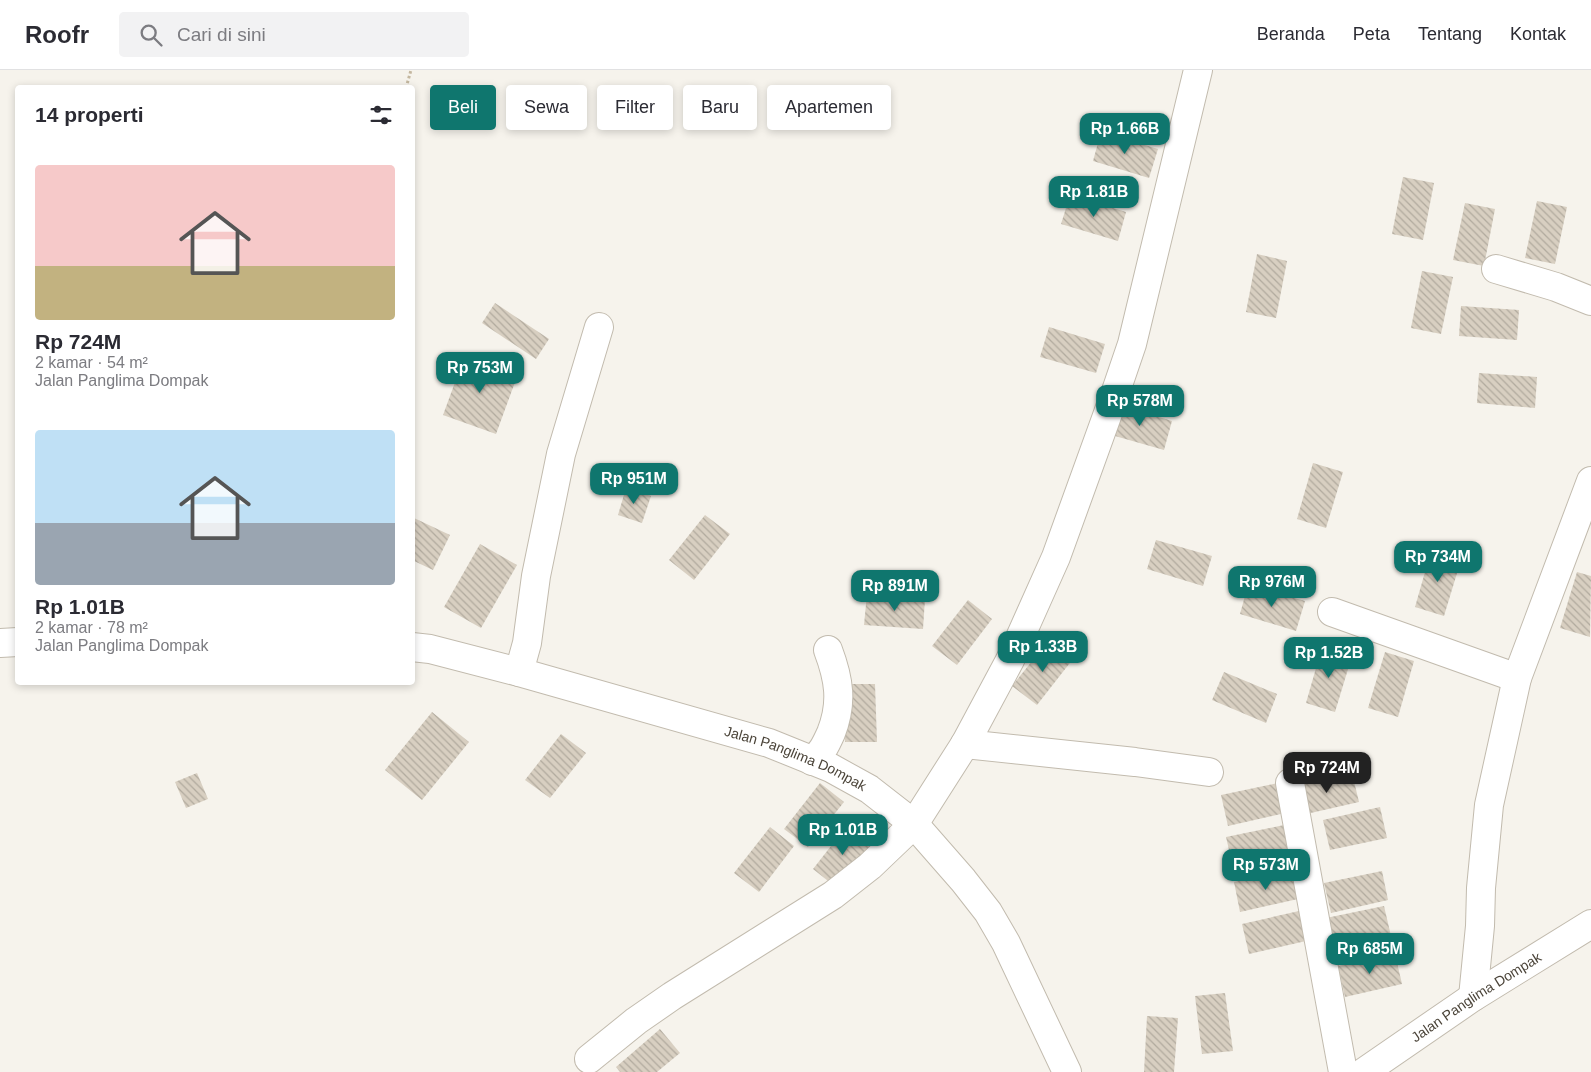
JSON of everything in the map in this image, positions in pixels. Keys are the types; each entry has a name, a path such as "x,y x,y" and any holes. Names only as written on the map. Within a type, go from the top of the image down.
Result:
{"street":[{"path":"589,1059 636,1021 672,996 833,895 870,866 914,824 965,744 1010,660 1056,557 1116,391 1132,344 1198,70"},
{"path":"1496,269 1556,287 1591,301"},
{"path":"519,672 527,643 536,576 561,454 599,327"},
{"path":"1473,997 1489,805 1517,678 1591,481"},
{"path":"1332,612 1517,678"},
{"path":"0,642 15,642"},
{"name":"Jalan Panglima Dompak","path":"415,647 430,649 519,672 769,743 831,768 869,789 914,824 964,880 988,912 1006,942 1067,1072"},
{"path":"812,761 820,755 826,745 836,721 839,704 836,671 828,650"},
{"path":"965,744 1136,762 1209,772"},
{"path":"1290,783 1343,1072"},
{"name":"Jalan Panglima Dompak","path":"1364,1072 1473,997 1591,924"}],"path":[{"path":"407,85 411,70"}],"building":[{"path":"1101,132 1158,149 1149,178 1093,161"},
{"path":"1403,177 1434,183 1423,240 1392,234"},
{"path":"1070,195 1126,212 1118,241 1061,224"},
{"path":"1537,201 1567,207 1555,264 1525,258"},
{"path":"1465,203 1495,209 1484,266 1453,260"},
{"path":"1257,254 1287,261 1276,318 1246,312"},
{"path":"1422,271 1453,277 1441,334 1411,328"},
{"path":"495,303 549,339 536,359 482,323"},
{"path":"1461,306 1519,310 1517,340 1459,336"},
{"path":"1049,327 1105,344 1096,373 1040,357"},
{"path":"465,355 518,374 496,434 443,415"},
{"path":"1479,373 1537,377 1535,408 1477,403"},
{"path":"1116,404 1172,421 1164,450 1108,434"},
{"path":"1313,463 1343,472 1326,528 1297,519"},
{"path":"626,488 651,496 642,523 618,515"},
{"path":"705,515 730,534 694,580 669,560"},
{"path":"415,518 450,535 433,570 415,561"},
{"path":"1156,540 1212,556 1203,586 1147,569"},
{"path":"480,544 517,565 481,628 444,607"},
{"path":"1431,551 1461,560 1444,616 1415,607"},
{"path":"1577,572 1591,576 1590,637 1560,628"},
{"path":"1248,585 1305,601 1296,631 1240,614"},
{"path":"867,594 925,599 923,629 864,625"},
{"path":"968,600 992,619 957,665 932,646"},
{"path":"1049,640 1073,659 1037,705 1012,686"},
{"path":"1322,647 1352,656 1335,712 1306,703"},
{"path":"1385,652 1414,661 1398,717 1368,708"},
{"path":"1224,672 1277,694 1266,723 1212,700"},
{"path":"845,684 875,684 877,742 845,742"},
{"path":"432,712 469,742 422,800 385,770"},
{"path":"561,734 586,753 550,798 525,780"},
{"path":"197,773 208,799 186,808 175,782"},
{"path":"1352,773 1359,802 1302,815 1295,786"},
{"path":"820,783 844,802 808,847 784,829"},
{"path":"1278,783 1285,813 1228,826 1221,795"},
{"path":"1380,807 1387,838 1330,850 1323,820"},
{"path":"849,823 873,842 837,888 813,869"},
{"path":"1284,825 1290,855 1233,867 1226,837"},
{"path":"770,827 794,846 759,892 734,873"},
{"path":"1291,869 1298,899 1240,912 1234,882"},
{"path":"1382,871 1388,900 1331,913 1324,883"},
{"path":"1384,906 1391,936 1333,948 1326,918"},
{"path":"1299,911 1306,941 1249,954 1242,924"},
{"path":"1395,954 1402,984 1345,997 1338,966"},
{"path":"1225,993 1233,1051 1202,1054 1195,996"},
{"path":"1147,1016 1178,1018 1174,1072 1144,1072"},
{"path":"660,1029 680,1053 657,1072 620,1072 616,1067"}]}
